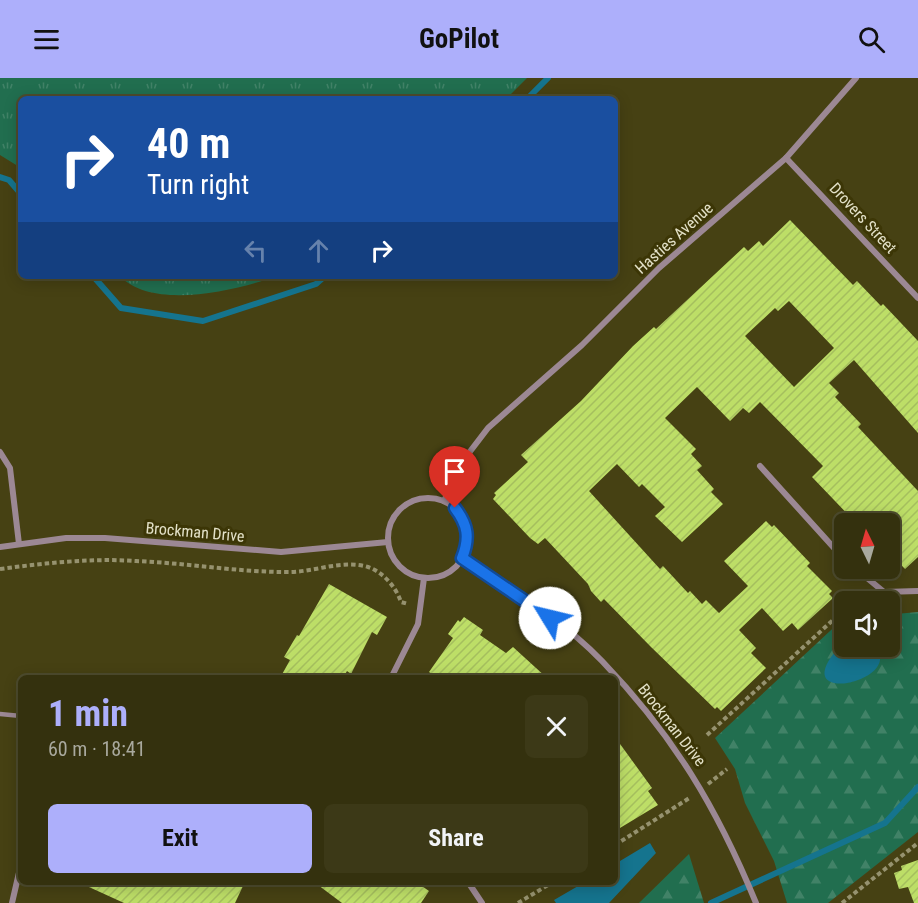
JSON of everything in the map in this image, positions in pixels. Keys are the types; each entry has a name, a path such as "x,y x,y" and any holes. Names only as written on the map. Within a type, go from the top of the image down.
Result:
{"street":[{"name":"Hasties Avenue","path":"444,501 462,462 488,428 582,345 659,268 786,158 856,78"},
{"name":"Drovers Street","path":"786,158 918,297"},
{"path":"0,452 10,468 19,544"},
{"path":"760,466 834,548"},
{"path":"430,498 444,501 455,508 468,532 467,545 462,558 446,573 424,578 411,574 399,566 388,542 389,528 394,515 416,499 430,498"},
{"name":"Brockman Drive","path":"0,547 66,538 105,538 281,552 388,542"},
{"name":"Brockman Drive","path":"462,558 567,630 602,660 615,675"},
{"path":"392,675 418,624 424,578"},
{"path":"868,579 884,592 918,591"},
{"name":"Brockman Drive","path":"618,679 671,741 702,788 732,843 756,903"},
{"path":"12,903 18,877"},
{"path":"470,885 482,903"}],"lane":[{"path":"0,714 18,716"}],"path":[{"path":"0,568 67,561 116,560 286,572 356,565 368,567 380,573 396,589 401,602 408,604"},
{"path":"707,735 834,619"},
{"path":"618,843 680,806 728,769"},
{"path":"842,903 918,843"},
{"path":"518,903 548,885"}],"green space":[{"path":"0,78 527,78 509,96 18,96 18,166 0,155"},
{"path":"124,279 267,279 240,287 196,294 153,293 135,287"},
{"path":"918,612 918,832 828,903 787,903 774,861 745,803 735,769 715,738 834,627 834,657 900,657 900,614"},
{"path":"689,854 704,903 639,903"}],"water":[{"path":"834,654 834,657 879,657 880,660 874,671 862,679 846,683 833,683 825,676 827,663"},
{"path":"650,843 656,853 609,903 556,903 554,900 580,885 618,885 618,862"}],"building":[{"path":"790,220 853,285 857,281 881,306 883,304 918,341 918,433 854,360 829,383 839,393 835,397 861,424 858,427 918,491 918,557 905,569 900,564 900,513 846,513 812,477 823,466 760,402 749,413 743,408 730,421 697,387 665,418 696,449 691,454 702,466 697,470 714,489 711,492 723,504 682,542 655,516 665,507 642,484 639,487 617,464 589,491 660,569 663,566 688,593 690,591 702,604 706,600 719,613 748,586 724,561 766,521 772,527 774,525 810,563 807,566 832,591 829,594 833,598 798,630 792,623 783,631 762,608 739,630 756,648 751,653 766,668 721,711 717,707 715,709 604,599 601,602 588,584 545,538 538,544 530,538 493,499 496,495 494,493 528,462 521,455 581,401 633,346 654,327 656,329 744,247 748,251 759,241 763,246","holes":["789,301 834,348 794,387 745,336 775,308 778,311"]},
{"path":"329,584 387,617 377,635 372,632 351,674 347,671 345,675 282,675 290,660 284,657 297,635 299,636"},
{"path":"464,617 483,630 480,635 506,653 513,647 544,675 434,675 429,672 453,638 448,634 458,620 460,622"},
{"path":"618,741 652,788 648,791 658,805 618,829"},
{"path":"918,860 918,903 914,903 908,887 899,889 894,873 902,870 901,866"},
{"path":"85,885 243,886 235,903 124,903"},
{"path":"318,885 420,885 429,891 421,903 342,903"}],"waterway":[{"path":"530,96 548,78"},
{"path":"0,177 9,180 18,190"},
{"path":"96,279 121,308 203,321 316,284 322,279"},
{"path":"711,903 885,823 918,787"}],"route":[{"path":"455,508 468,532 467,545 462,558 550,618"}]}
